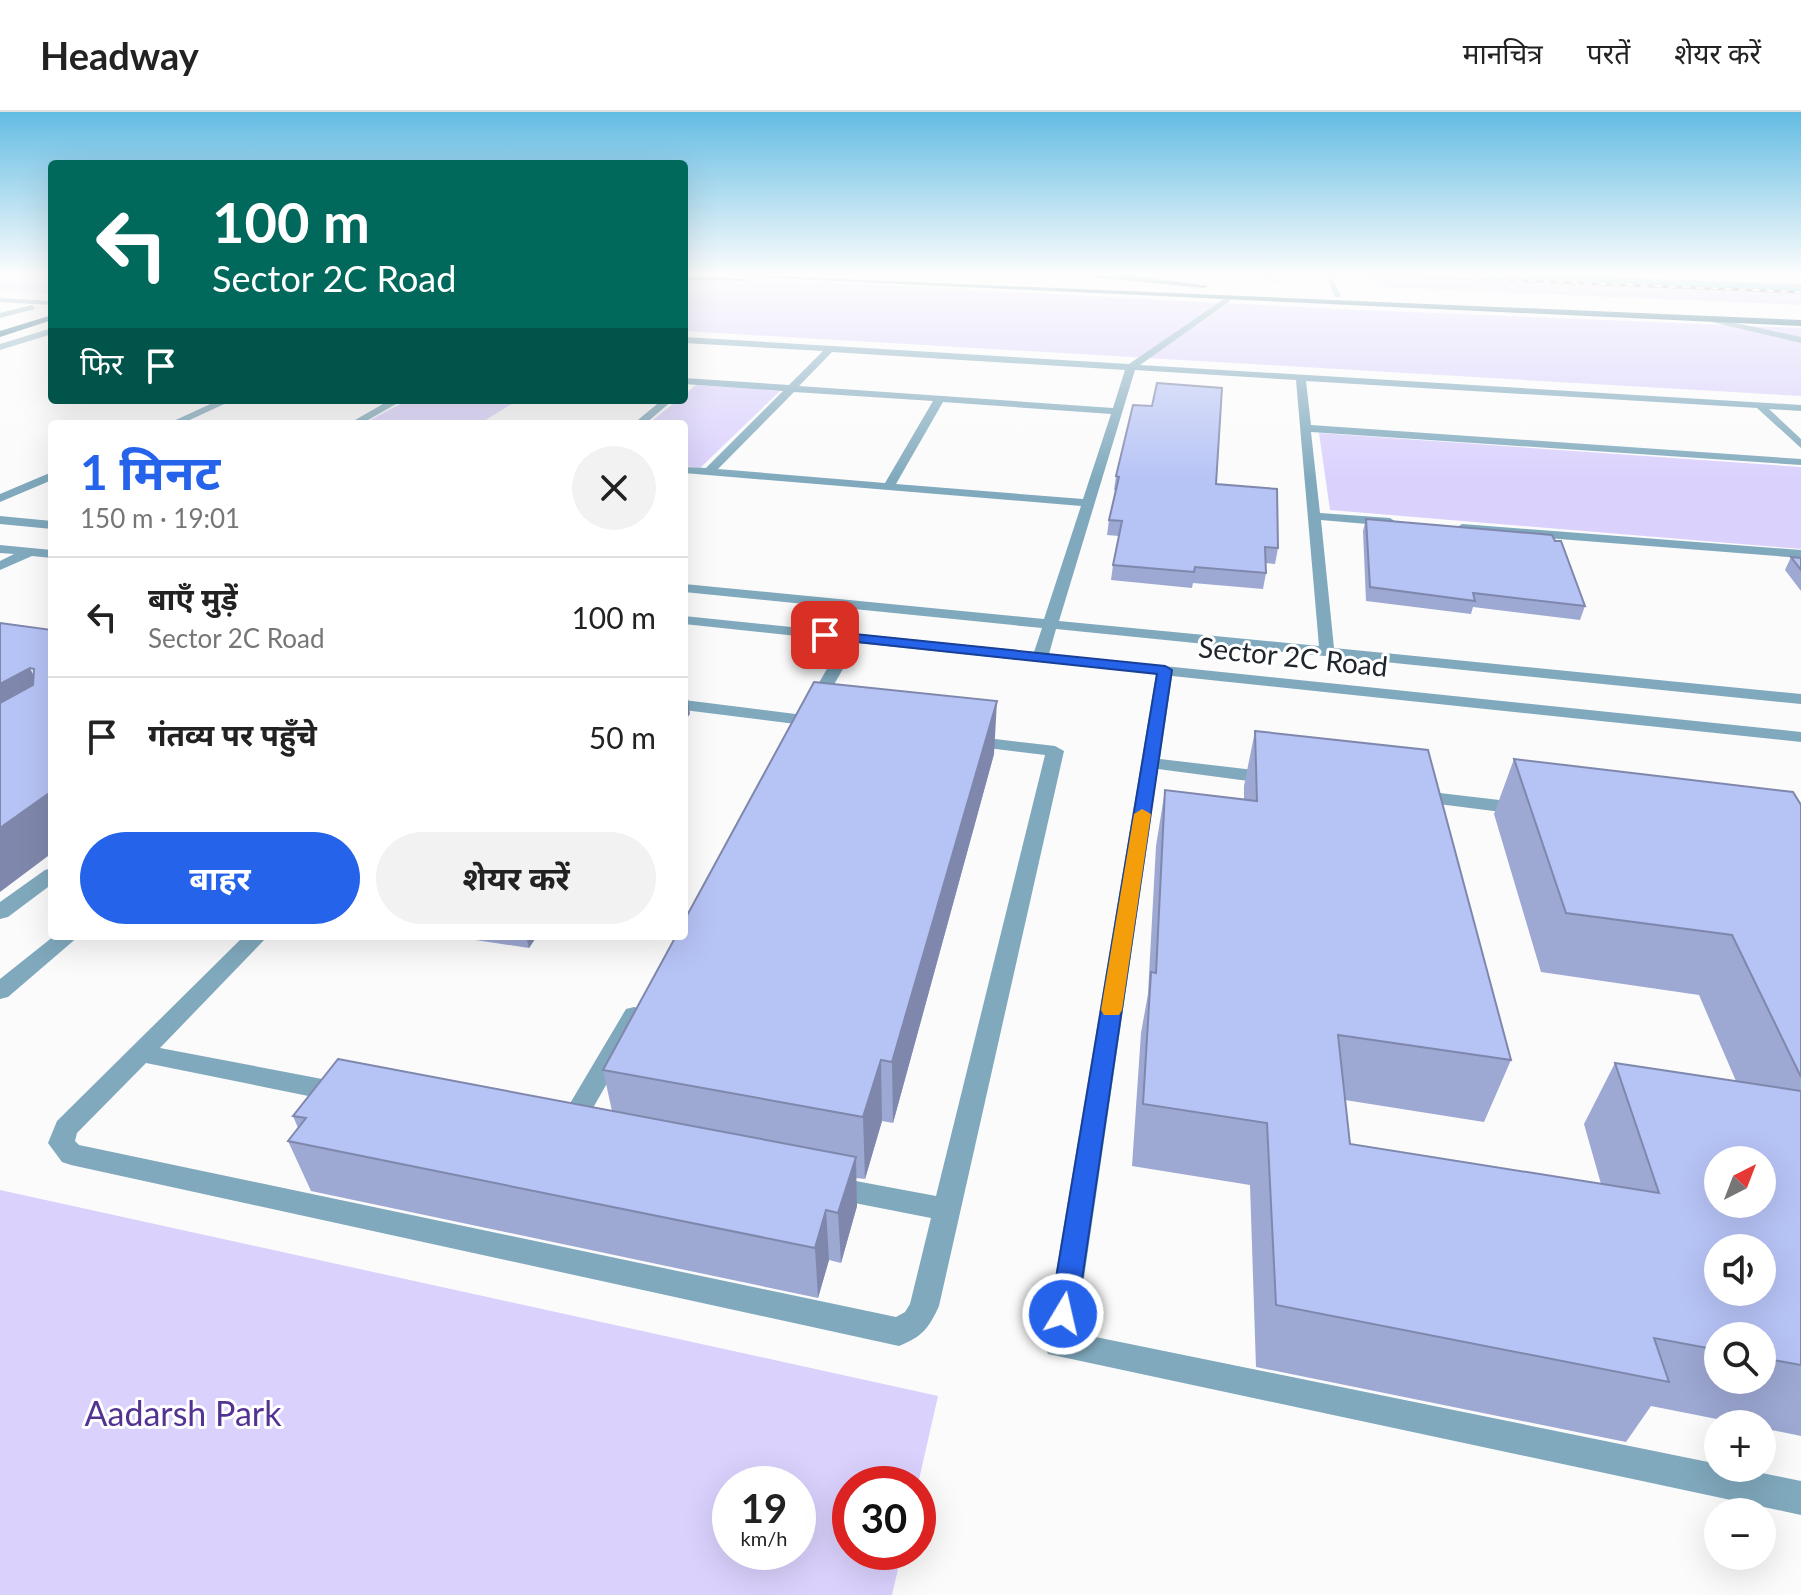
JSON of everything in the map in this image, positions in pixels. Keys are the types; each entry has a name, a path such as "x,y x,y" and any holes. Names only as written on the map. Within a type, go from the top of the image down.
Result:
{"street":[{"path":"736,343 1801,408"},
{"path":"1040,657 1131,367 1161,343"},
{"path":"709,472 830,349"},
{"path":"1301,378 1327,652"},
{"path":"688,383 1118,411"},
{"path":"888,487 940,398"},
{"path":"181,420 219,404"},
{"path":"360,420 390,404"},
{"path":"643,420 663,404"},
{"path":"1760,406 1801,445"},
{"path":"1305,428 1801,462"},
{"path":"688,470 1088,503"},
{"path":"0,498 48,478"},
{"path":"1314,516 1408,523"},
{"path":"0,520 48,525"},
{"path":"1439,526 1801,554"},
{"path":"0,549 48,554"},
{"path":"0,566 30,552"},
{"name":"Sector 2C Road","path":"688,588 1801,699"},
{"name":"Sector 2C Road","path":"688,620 1801,737"},
{"path":"801,726 853,638"},
{"path":"1165,670 1059,1344 1801,1498"},
{"path":"688,706 801,726 836,724"},
{"path":"253,940 66,1128 61,1143 71,1154 899,1332 916,1322 924,1306 1055,751 946,738"},
{"path":"1150,763 1293,781"},
{"path":"1388,792 1547,812"},
{"path":"0,912 48,877"},
{"path":"0,991 63,940"},
{"path":"594,1142 556,1134 649,989"},
{"path":"140,1053 375,1099"},
{"path":"809,1183 947,1210"}],"green space":[{"path":"894,343 1801,343 1801,396"},
{"path":"696,385 780,391 700,468 688,466 688,420 653,420 673,404 688,404 688,392"},
{"path":"400,404 512,404 486,420 370,420"},
{"path":"1319,433 1801,467 1801,549 1330,510"},
{"name":"Aadarsh Park","path":"0,1190 938,1396 922,1466 832,1466 832,1570 898,1570 892,1595 0,1595"}],"building":[{"path":"1157,383 1222,388 1216,484 1277,489 1278,548 1265,547 1266,573 1195,567 1194,572 1113,565 1122,521 1109,520 1133,405 1152,406"},
{"path":"1366,519 1552,535 1555,541 1561,541 1585,606 1473,593 1475,601 1370,587"},
{"path":"1791,557 1801,558 1801,570"},
{"path":"0,623 48,629 48,794 0,828 0,703 33,685 34,669 30,668 0,684"},
{"path":"814,682 997,701 892,1062 881,1060 863,1117 603,1070 674,940 688,940 688,914"},
{"path":"1255,731 1428,750 1511,1060 1338,1035 1350,1144 1659,1193 1615,1063 1801,1091 1801,1365 1776,1361 1776,1322 1704,1322 1704,1347 1654,1338 1669,1382 1276,1305 1267,1123 1143,1104 1151,972 1156,973 1165,790 1257,801"},
{"path":"1514,759 1793,792 1801,805 1801,1077 1732,935 1566,913"},
{"path":"338,1059 856,1157 838,1213 826,1210 815,1248 288,1141 306,1118 293,1116"}],"slow traffic":[{"path":"1111,1010 1142,814"}],"route":[{"path":"825,635 1165,670 1063,1314"}]}
